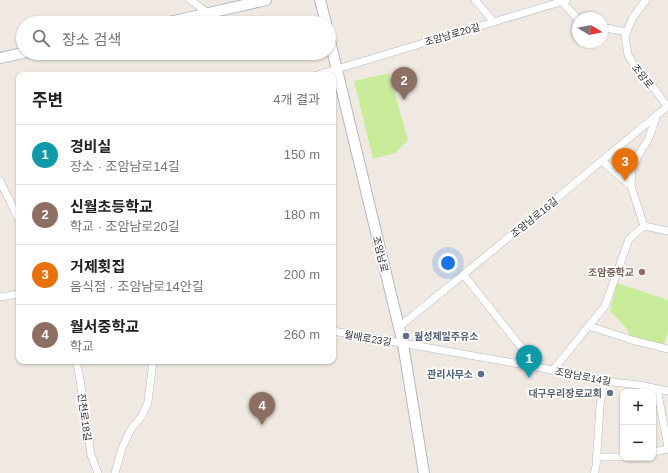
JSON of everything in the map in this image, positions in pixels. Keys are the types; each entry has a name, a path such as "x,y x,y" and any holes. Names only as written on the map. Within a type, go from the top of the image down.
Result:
{"main road":[{"path":"195,16 266,0"},
{"path":"320,0 324,16"},
{"path":"0,58 16,55"},
{"name":"조암남로","path":"335,60 403,344 424,473"}],"street":[{"path":"190,0 208,13"},
{"path":"476,0 494,22"},
{"name":"조암로","path":"646,0 633,17 625,36 628,56 638,71 648,80 668,106"},
{"path":"565,1 573,12"},
{"name":"조암남로20길","path":"326,72 565,1"},
{"path":"608,28 627,32"},
{"name":"조암남로16길","path":"399,327 668,106"},
{"path":"644,226 631,186 632,168 648,140 657,115"},
{"path":"602,161 631,186"},
{"path":"0,180 16,214"},
{"path":"644,226 668,231"},
{"path":"553,370 605,306 628,239 644,226"},
{"path":"463,274 537,367"},
{"path":"0,297 16,294"},
{"path":"589,326 632,340 668,349"},
{"name":"월배로23길","path":"336,332 403,344"},
{"name":"조암남로14길","path":"403,344 537,367 604,381 639,385 668,391"},
{"name":"진천로18길","path":"77,364 90,455 98,473"},
{"path":"115,473 122,448 131,429 142,416 148,402 153,364"},
{"path":"594,473 600,406 604,381"},
{"path":"656,451 668,448 657,389"},
{"path":"596,457 620,457"}],"green space":[{"path":"389,73 408,140 395,153 373,159 354,81"},
{"path":"617,283 668,300 668,332 663,348 632,340 627,329 610,311"}],"place":[{"name":"신월초등학교","path":"404,100"},
{"name":"거제횟집","path":"625,181"},
{"name":"조암중학교","path":"642,272"},
{"name":"월성제일주유소","path":"406,336"},
{"name":"관리사무소","path":"481,374"},
{"name":"경비실","path":"529,378"},
{"name":"대구우리장로교회","path":"610,393"},
{"name":"월서중학교","path":"262,425"}]}
